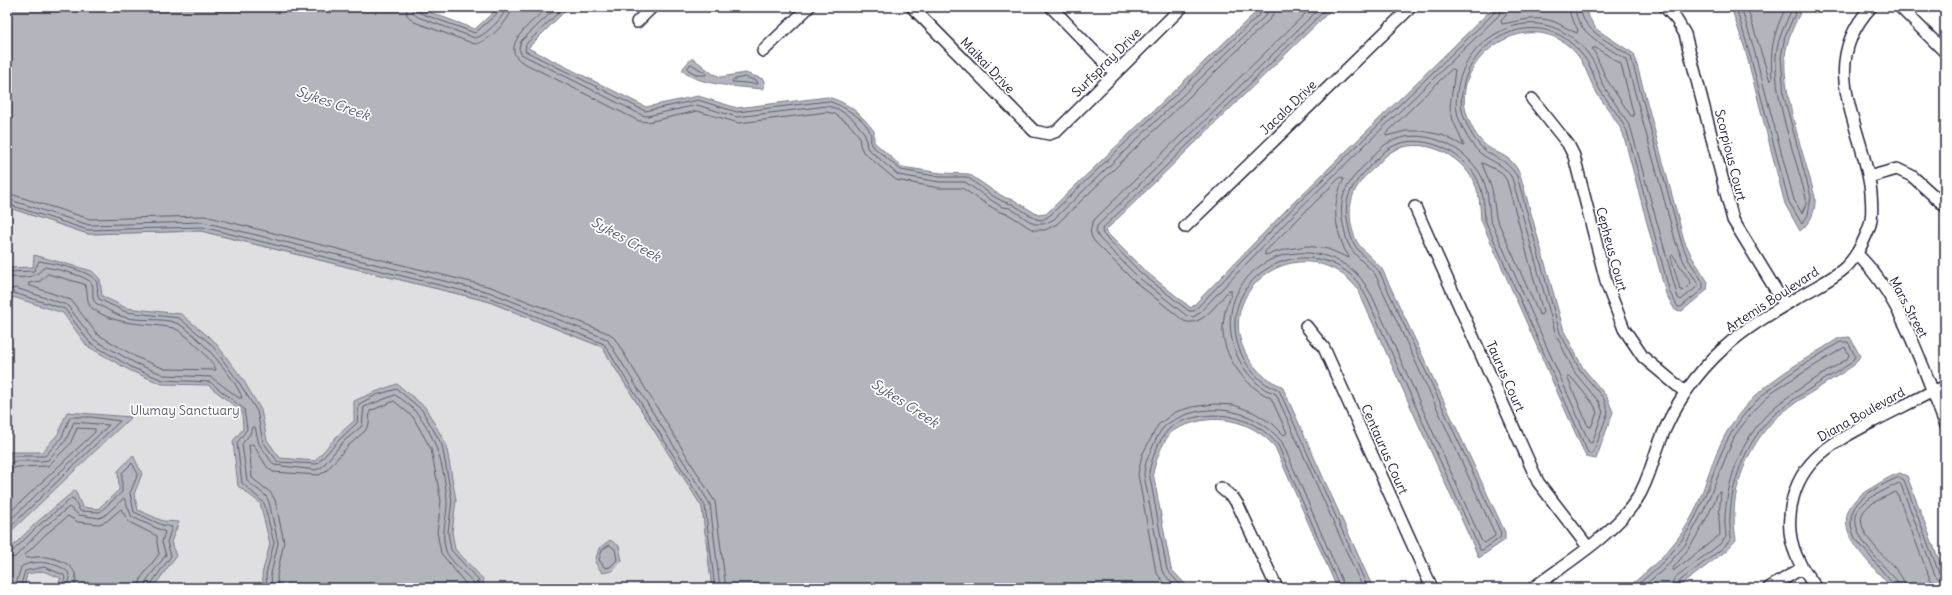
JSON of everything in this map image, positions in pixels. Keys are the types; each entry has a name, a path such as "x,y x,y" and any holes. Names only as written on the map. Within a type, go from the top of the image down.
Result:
{"street":[{"path":"637,22 652,7"},
{"path":"763,51 809,7"},
{"name":"Maikai Drive","path":"912,7 1034,131 1049,134"},
{"path":"1050,7 1115,73"},
{"name":"Surfspray Drive","path":"1049,134 1056,131 1182,7"},
{"name":"Jacala Drive","path":"1185,226 1411,7"},
{"name":"Scorpious Court","path":"1665,7 1676,19 1685,34 1733,220 1785,305"},
{"name":"Artemis Boulevard","path":"1533,588 1588,547 1619,521 1638,498 1649,474 1666,426 1686,392 1702,370 1726,346 1753,325 1837,274 1857,254 1871,222 1872,208 1869,177 1852,113 1843,71 1844,58 1852,34 1861,18 1871,7"},
{"path":"1900,7 1945,52"},
{"name":"Cepheus Court","path":"1532,99 1568,144 1574,156 1607,285 1614,307 1624,329 1643,357 1686,392"},
{"path":"1869,177 1897,169 1912,176 1945,206"},
{"name":"Taurus Court","path":"1415,207 1538,482 1588,547"},
{"name":"Mars Street","path":"1857,254 1873,271 1898,312 1933,391 1945,423"},
{"name":"Centaurus Court","path":"1306,326 1324,348 1432,588"},
{"name":"Diana Boulevard","path":"1817,588 1802,568 1792,546 1789,526 1791,503 1804,470 1824,449 1840,439 1933,391 1945,387"},
{"path":"1221,488 1234,499 1238,505 1277,588"},
{"path":"1769,588 1802,568"}],"green space":[{"name":"Ulumay Sanctuary","path":"7,207 88,234 201,231 487,301 602,347 702,507 712,588 7,588"}],"water":[{"name":"Sykes Creek","path":"7,7 416,7 475,29 499,7 569,7 528,48 646,107 698,96 737,108 828,97 842,102 859,114 874,131 874,142 902,167 941,173 969,174 995,192 1006,198 1014,200 1038,215 1046,214 1261,7 1334,7 1105,231 1144,270 1191,308 1290,206 1494,7 1583,7 1596,29 1634,54 1684,240 1692,257 1708,282 1707,290 1682,311 1675,310 1666,294 1623,133 1598,95 1576,53 1562,41 1544,34 1525,33 1507,38 1491,48 1477,62 1468,78 1464,96 1467,115 1473,130 1483,143 1510,160 1520,174 1564,331 1583,368 1607,397 1613,412 1596,459 1586,457 1481,220 1476,187 1468,172 1449,155 1438,150 1426,146 1414,145 1402,147 1391,152 1361,181 1352,197 1350,212 1352,228 1357,242 1382,269 1505,532 1505,540 1479,558 1357,288 1334,269 1309,262 1286,265 1265,275 1249,292 1240,313 1240,337 1254,366 1268,379 1282,386 1373,588 1337,588 1275,447 1267,438 1257,431 1236,422 1213,419 1189,424 1172,432 1161,448 1153,473 1171,569 1189,588 712,588 702,507 602,347 487,301 201,231 88,234 7,207"},
{"path":"1731,7 1803,7 1789,37 1785,56 1787,89 1800,146 1815,197 1814,212 1807,224 1800,231 1785,204 1745,49"},
{"path":"691,59 694,59 713,74 721,77 745,73 763,79 765,85 762,89 732,86 698,79 683,71 683,68"},
{"path":"34,255 92,271 100,279 102,296 126,308 181,314 214,341 242,378 261,410 267,440 280,458 315,461 337,436 354,421 354,401 397,384 425,407 446,444 456,500 452,532 455,549 483,579 484,588 264,588 262,574 270,544 260,503 238,486 233,441 243,429 242,412 208,385 162,384 131,371 87,346 63,313 13,297 7,314 7,268 33,267"},
{"path":"1850,337 1860,356 1854,365 1799,400 1782,413 1762,434 1754,447 1747,460 1737,489 1734,518 1736,540 1726,551 1677,588 1627,588 1658,561 1684,530 1697,506 1723,439 1739,414 1751,400 1778,377 1793,367 1839,338"},
{"path":"67,412 131,417 7,535 7,462 10,452 42,452 58,434"},
{"path":"133,455 142,474 134,494 138,510 163,521 179,522 171,542 176,556 153,588 56,588 61,578 43,571 27,574 24,588 7,588 7,552 36,523 75,490 82,507 98,509 119,490 118,471"},
{"path":"1900,473 1907,476 1945,576 1945,588 1892,588 1869,563 1851,537 1847,524 1848,511 1856,499 1882,481"},
{"path":"610,540 619,546 622,561 612,571 602,573 595,562 599,548"}]}
